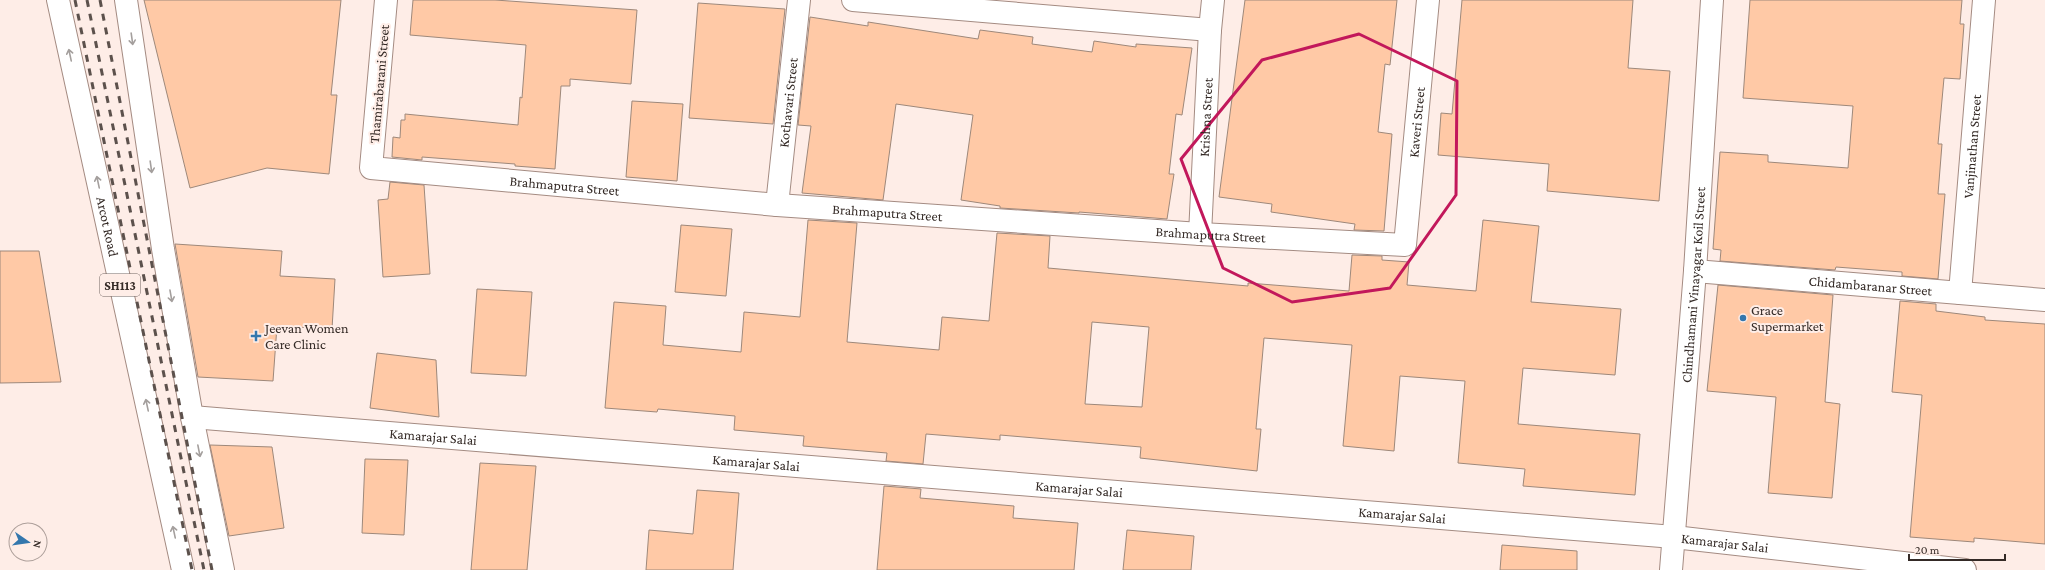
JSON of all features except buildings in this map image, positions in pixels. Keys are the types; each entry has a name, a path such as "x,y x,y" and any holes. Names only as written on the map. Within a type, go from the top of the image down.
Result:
{"street":[{"name":"Arcot Road","path":"58,0 183,570"},
{"path":"126,0 163,250 192,417 223,570"},
{"name":"Thamirabarani Street","path":"371,168 386,0"},
{"name":"Kothavari Street","path":"778,205 799,0"},
{"path":"853,0 1210,30"},
{"name":"Krishna Street","path":"1200,234 1210,30 1213,0"},
{"name":"Kaveri Street","path":"1405,245 1428,0"},
{"name":"Chindhamani Vinayagar Koil Street","path":"1671,570 1695,271 1712,0"},
{"name":"Vanjinathan Street","path":"1960,293 1984,0"},
{"name":"Brahmaputra Street","path":"371,168 778,205 1200,234 1405,245"},
{"name":"Chidambaranar Street","path":"1695,271 2045,300"},
{"name":"Kamarajar Salai","path":"192,417 1674,537 1965,570"}],"highlighted area":[{"path":"1359,34 1457,81 1456,195 1390,288 1292,302 1223,268 1181,159 1262,60"}],"railway":[{"path":"75,0 192,570"},
{"path":"87,0 204,570"},
{"path":"100,0 212,570"}],"place":[{"name":"Grace Supermarket","path":"1743,318"},
{"name":"Jeevan Women Care Clinic","path":"256,336"}]}
